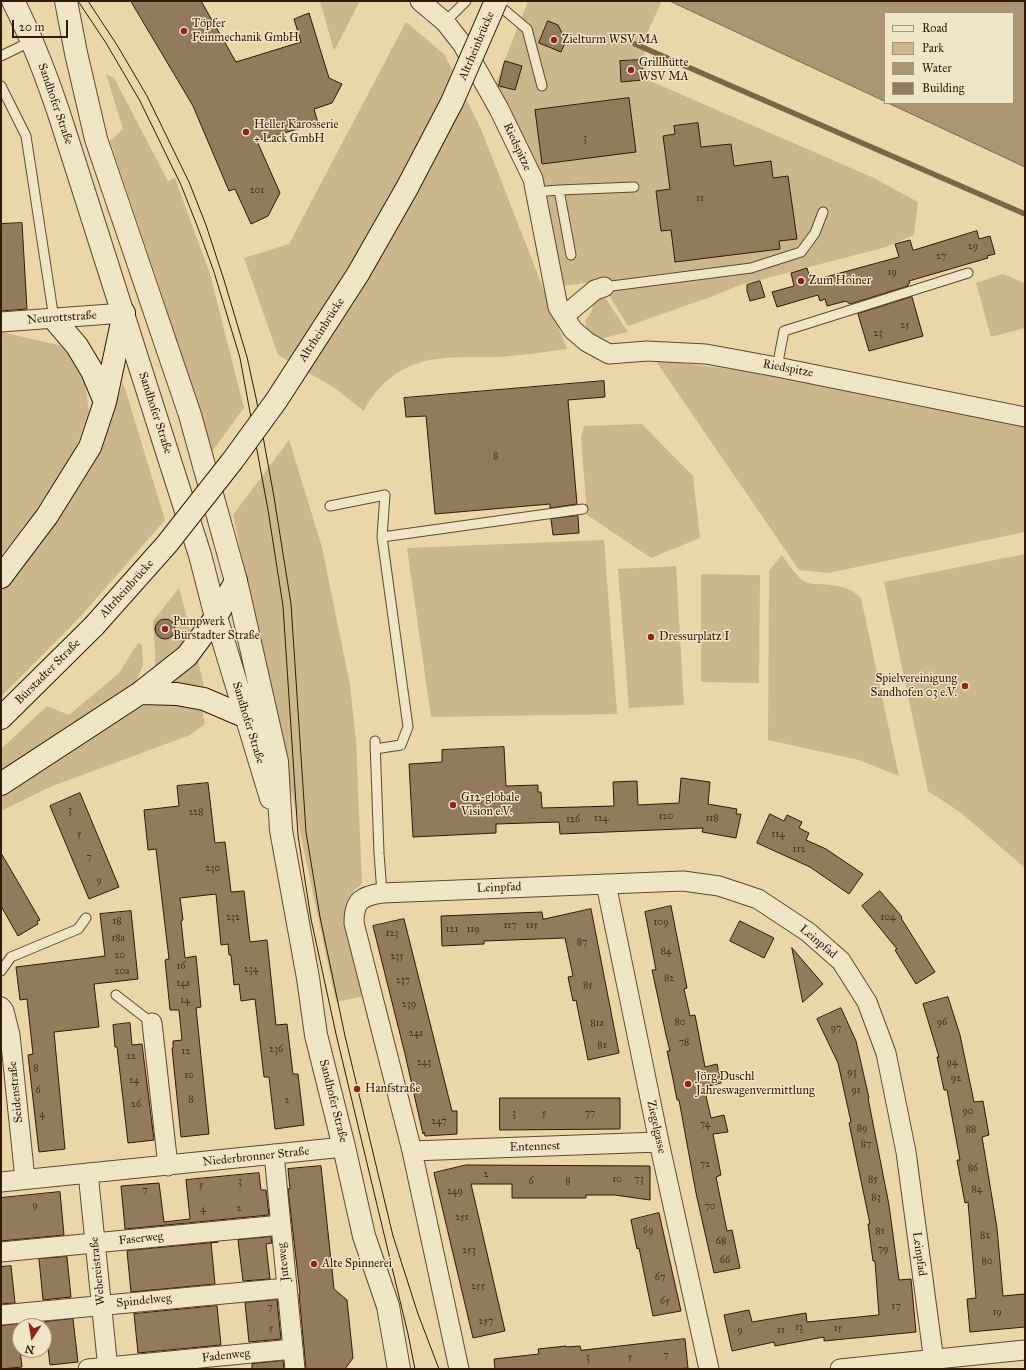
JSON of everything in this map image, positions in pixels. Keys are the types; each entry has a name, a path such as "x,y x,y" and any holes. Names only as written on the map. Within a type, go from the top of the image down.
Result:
{"street":[{"name":"Sandhofer Straße","path":"13,1 27,21 52,92 124,313 200,555 216,617 281,830 308,978 316,1035 344,1147 364,1236 388,1306 399,1369"},
{"name":"Sandhofer Straße","path":"66,1 76,53 96,139 190,415 236,581 277,762 281,830"},
{"name":"Riedspitze","path":"420,1 445,22 463,45 499,109 533,179 558,307 573,330 587,342 609,354 647,351 706,354 1025,417"},
{"name":"Altrheinbrücke","path":"94,626 167,544 233,460 276,401 358,274 408,188 452,102 496,1"},
{"path":"564,316 595,290 604,287"},
{"path":"1,577 47,516 90,447 105,402 124,313 152,303"},
{"name":"Neurottstraße","path":"1,322 124,313"},
{"path":"54,319 77,346 92,371 105,402"},
{"path":"1,784 140,693 187,656 216,617 236,581"},
{"name":"Bürstadter Straße","path":"1,718 94,626"},
{"path":"140,693 177,694 204,699 246,717"},
{"name":"Leinpfad","path":"382,893 683,881 719,886 758,899 808,932 841,961 867,1002 886,1053 906,1152 934,1364"},
{"name":"Ziegelgasse","path":"606,884 659,1142 709,1369"},
{"path":"382,893 367,895 358,902 354,912 354,922 412,1152 460,1369"},
{"name":"Seidenstraße","path":"1,1007 4,1011 10,1035 25,1180"},
{"path":"152,1023 168,1166"},
{"name":"Entennest","path":"412,1152 659,1142"},
{"name":"Niederbronner Straße","path":"1,1182 344,1147"},
{"name":"Juteweg","path":"274,1154 295,1369"},
{"name":"Webereistraße","path":"88,1173 108,1368"},
{"name":"Faserweg","path":"1,1252 281,1225"},
{"name":"Spindelweg","path":"1,1315 287,1288"},
{"name":"Fadenweg","path":"88,1369 293,1349"},
{"path":"840,1369 934,1364 1025,1350"}],"lane":[{"path":"445,22 466,1"},
{"path":"496,1 527,29 542,86"},
{"path":"1,56 27,21"},
{"path":"1,86 26,136 54,319"},
{"path":"535,192 634,187"},
{"path":"559,190 571,255"},
{"path":"604,287 751,268 801,252 815,233 823,212"},
{"path":"777,367 784,331 968,272"},
{"path":"330,506 386,495 382,537 408,727 401,745 375,745 382,893"},
{"path":"382,537 583,509"},
{"path":"1,971 11,957 78,929 86,918"},
{"path":"116,995 152,1023"}],"green space":[{"path":"320,1 360,1 334,51"},
{"path":"528,1 658,1 661,3 643,42 648,80 874,178 918,202 914,235 886,247 740,285 628,326 600,281 562,286 495,85"},
{"path":"406,22 445,55 481,129 567,349 501,357 437,359 414,364 403,369 384,383 376,391 364,411 333,387 278,355 244,258 289,244"},
{"path":"106,74 114,78 168,181 175,178 210,274 244,408 210,454 162,295 110,141 123,129"},
{"path":"1003,274 1025,283 1025,328 991,337 976,283"},
{"path":"604,296 628,332 596,340 587,329 585,321 592,311 593,300"},
{"path":"1,332 68,347 85,382 89,412 75,451 37,509 1,556"},
{"path":"655,360 781,375 1025,422 1025,532 828,573 799,570"},
{"path":"123,382 165,520 81,616 1,697 1,589 55,522 101,449"},
{"path":"642,424 693,476 700,538 651,558 587,515 581,437 584,426"},
{"path":"289,440 322,547 350,685 356,741 362,884 354,890 345,908 368,995 336,1002 233,515"},
{"path":"604,540 617,714 431,717 407,548"},
{"name":"Spielvereinigung Sandhofen 03 e.V.","path":"1025,554 1025,868 960,812 928,791 884,582"},
{"path":"782,555 804,581 811,584 842,587 852,591 861,598 899,776 859,760 768,740 769,571"},
{"name":"Dressurplatz I","path":"676,566 684,705 629,708 618,569"},
{"path":"701,574 760,575 759,683 701,682"},
{"path":"179,588 192,637 155,670 153,621"},
{"path":"138,643 142,645 143,665 136,682 1,771 1,749 47,706 69,715 119,673"},
{"path":"197,656 205,691 163,685"},
{"path":"153,702 202,707 205,724 190,735 50,787 1,811 1,795 115,720 133,710"}],"water":[{"path":"670,1 1025,1 1025,167 890,104 1014,104 1014,12 884,12 884,101"}],"building":[{"path":"131,1 201,1 236,62 301,42 294,19 309,13 329,78 342,84 332,103 314,109 318,123 257,141 280,193 268,216 251,224 235,189 229,191 193,106"},
{"name":"Zielturm WSV MA","path":"548,21 558,25 562,33 568,36 561,52 539,43"},
{"name":"Grillhütte WSV MA","path":"642,60 643,80 621,82 620,61"},
{"path":"505,61 522,66 515,90 499,86"},
{"path":"629,98 636,152 542,164 535,110"},
{"path":"698,123 701,147 731,144 734,166 771,161 773,178 788,176 797,239 779,241 780,249 675,262 671,230 661,231 656,191 670,189 663,136 675,134 674,126"},
{"path":"22,223 27,309 1,311 1,224"},
{"path":"977,231 979,239 990,236 995,254 987,256 988,258 909,281 910,283 908,286 850,304 846,301 827,306 825,299 820,301 818,295 777,307 772,292 794,286 791,273 807,268 811,281 899,257 895,244 910,240 913,250"},
{"path":"760,281 765,297 750,301 747,285"},
{"path":"912,297 923,336 869,351 858,314"},
{"path":"604,381 605,397 568,400 577,504 550,508 550,504 435,514 426,416 406,417 404,398"},
{"path":"578,516 579,533 553,535 551,519"},
{"name":"Pumpwerk Bürstadter Straße","path":"165,619 172,622 175,629 172,636 165,639 158,636 155,629 158,622"},
{"path":"504,747 506,786 538,785 538,792 541,792 542,808 614,806 613,782 637,781 638,805 679,803 681,778 710,782 708,804 737,809 736,814 741,814 736,838 702,832 703,828 560,834 559,822 496,824 496,833 413,837 409,764 442,762 442,750"},
{"path":"208,783 215,843 225,842 231,892 244,891 250,942 267,940 276,1025 287,1024 293,1074 298,1074 304,1125 275,1129 269,1077 264,1077 255,999 241,1001 239,984 234,985 231,955 229,955 228,944 221,945 216,894 180,898 185,958 196,956 201,1007 196,1008 209,1134 181,1137 172,1048 173,1041 182,1040 179,1010 170,1010 165,960 169,959 156,849 148,850 144,810 179,806 177,786"},
{"path":"80,793 119,887 89,899 50,806"},
{"path":"770,814 784,821 787,815 802,822 799,828 809,833 806,840 826,849 863,874 849,894 810,867 757,843"},
{"path":"1,853 40,920 37,921 38,924 18,936 1,906"},
{"path":"880,891 902,917 901,918 935,972 916,984 895,950 897,949 862,906"},
{"path":"671,906 687,988 684,989 690,1016 695,1015 705,1067 717,1064 721,1083 704,1087 711,1118 724,1115 728,1132 713,1134 721,1175 716,1177 727,1231 732,1230 740,1268 714,1273 696,1193 679,1100 677,1100 667,1051 670,1051 652,970 656,970 645,912"},
{"path":"591,909 619,1053 588,1060 576,1000 573,1001 568,977 573,976 565,938 484,941 484,944 442,946 441,916 542,912 543,919"},
{"path":"131,911 138,979 94,984 99,1027 54,1032 65,1149 39,1152 28,1055 33,1054 27,999 20,1000 16,967 105,956 100,914"},
{"path":"404,919 452,1111 457,1111 457,1134 425,1136 424,1132 423,1134 373,926"},
{"path":"740,921 774,938 764,958 730,941"},
{"path":"792,948 823,984 803,1002"},
{"path":"948,997 960,1035 974,1102 983,1101 989,1135 982,1137 997,1228 1003,1296 1025,1294 1025,1327 970,1332 967,1299 976,1298 968,1202 965,1203 957,1160 960,1160 947,1090 944,1090 937,1057 939,1057 923,1004"},
{"path":"841,1008 856,1041 869,1098 889,1205 899,1280 911,1279 916,1332 824,1341 824,1337 775,1346 774,1342 732,1351 724,1315 749,1310 752,1322 806,1313 807,1322 879,1315 875,1261 873,1261 868,1224 870,1224 849,1123 851,1122 838,1063 817,1019"},
{"path":"130,1023 132,1045 142,1044 154,1140 128,1143 113,1025"},
{"path":"500,1098 620,1098 620,1129 500,1130"},
{"path":"466,1165 650,1166 650,1200 615,1195 586,1195 586,1198 512,1198 512,1184 471,1184 505,1331 473,1338 434,1173"},
{"name":"Alte Spinnerei","path":"321,1166 334,1289 347,1300 353,1358 345,1369 306,1369 300,1294 288,1189 290,1189 288,1169"},
{"path":"259,1173 261,1190 266,1190 269,1215 125,1229 121,1186 159,1183 164,1222 190,1219 186,1180"},
{"path":"60,1192 64,1235 1,1241 1,1198"},
{"path":"659,1213 681,1311 653,1316 639,1248 637,1249 631,1220"},
{"path":"271,1237 272,1243 266,1244 270,1279 243,1281 238,1240"},
{"path":"218,1242 211,1243 215,1284 131,1292 127,1251"},
{"path":"67,1257 71,1297 43,1300 39,1259"},
{"path":"11,1266 15,1303 1,1304 1,1267"},
{"path":"277,1300 281,1339 249,1342 245,1303"},
{"path":"217,1306 221,1345 138,1353 134,1314"},
{"path":"73,1319 78,1362 50,1365 49,1358 52,1358 52,1321"},
{"path":"12,1325 12,1358 21,1358 22,1367 1,1369 1,1326"},
{"path":"685,1339 688,1368 495,1369 494,1359 539,1354 538,1349 580,1346 581,1350"},
{"path":"283,1361 284,1369 252,1369 252,1364"}],"waterway":[{"path":"635,44 1025,214"}],"tram line":[{"path":"78,1 106,43 140,101 181,185 214,272 240,358 268,510 283,606 298,835 311,919 336,1034 408,1334 415,1369"},
{"path":"88,1 117,45 147,96 189,182 206,225 247,357 274,497 291,604 306,832 320,917 345,1036 393,1236 418,1314 439,1369"}],"place":[{"name":"Töpfer Feinmechanik GmbH","path":"184,31"},
{"name":"Zielturm WSV MA","path":"554,40"},
{"name":"Grillhütte WSV MA","path":"631,70"},
{"name":"Heller Karosserie + Lack GmbH","path":"246,132"},
{"name":"Zum Hoiner","path":"801,281"},
{"name":"Pumpwerk Bürstadter Straße","path":"165,629"},
{"name":"Dressurplatz I","path":"651,637"},
{"name":"Spielvereinigung Sandhofen 03 e.V.","path":"965,686"},
{"name":"G12-globale Vision e.V.","path":"453,805"},
{"name":"Jörg Duschl Jahreswagenvermittlung","path":"688,1084"},
{"name":"Hanfstraße","path":"357,1089"},
{"name":"Alte Spinnerei","path":"314,1264"}]}
